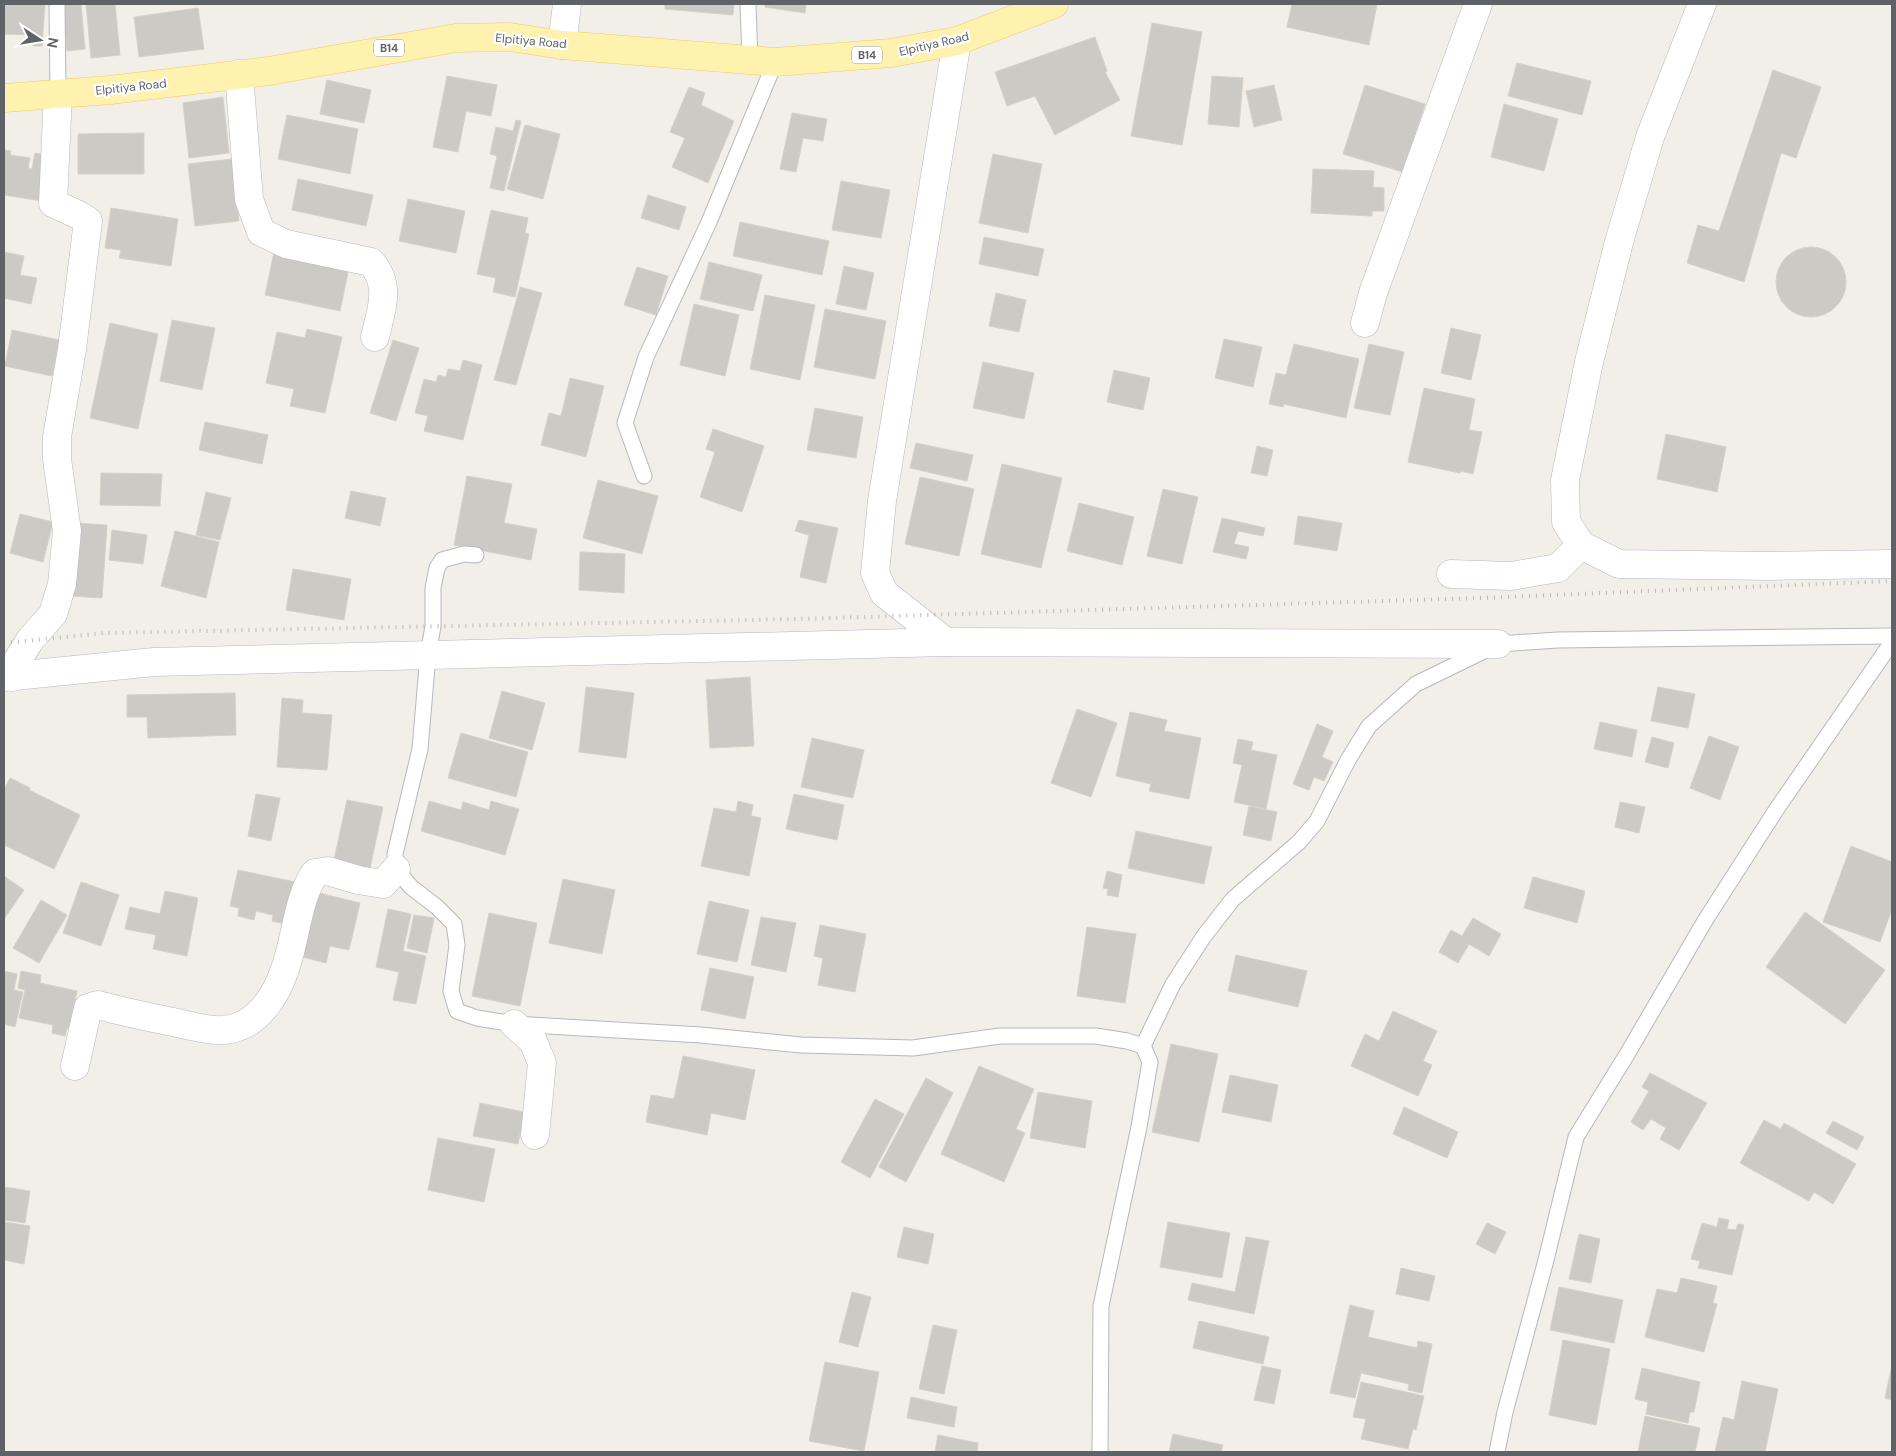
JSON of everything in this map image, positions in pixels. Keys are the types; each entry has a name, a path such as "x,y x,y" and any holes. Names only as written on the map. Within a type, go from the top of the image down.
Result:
{"main road":[{"name":"Elpitiya Road","path":"4,98 110,90 270,71 456,38 510,38 562,45 763,62 891,53 957,41 1054,4"}],"street":[{"path":"562,45 567,4"},
{"path":"1365,323 1373,293 1478,4"},
{"path":"1702,4 1650,137 1619,242 1589,362 1565,480 1566,522 1581,545 1619,564 1770,566 1890,564"},
{"path":"946,642 884,593 875,573 882,501 957,41"},
{"path":"240,74 249,199 261,232 286,244 371,262 380,272 384,295 375,337"},
{"path":"8,677 30,640 53,614 62,584 66,552 67,531 57,459 57,437 72,349 88,221 53,203 58,94"},
{"path":"1450,574 1511,576 1558,568 1581,545"},
{"path":"8,677 154,662 946,642 1498,644"},
{"path":"75,1066 88,1008 98,1005 216,1030 237,1027 248,1022 267,1006 280,984 289,959 307,884 315,873 328,871 358,880 384,884 396,869"},
{"path":"514,1024 533,1041 542,1063 535,1134"}],"lane":[{"path":"57,4 58,94"},
{"path":"644,476 625,423 646,357 709,222 763,62 748,4"},
{"path":"476,555 464,554 442,560 437,568 433,588 433,626 428,655 420,749 395,854 396,869 411,887 438,907 454,924 457,945 451,991 457,1011 477,1018 514,1024 701,1034 801,1045 913,1048 1000,1036 1096,1036 1127,1041 1143,1046 1150,1062 1101,1306 1100,1452"},
{"path":"1143,1046 1174,984 1204,936 1234,899 1299,842 1317,821 1348,760 1369,726 1416,684 1498,644 1558,640 1892,636"},
{"path":"1496,1452 1576,1137 1706,919 1776,810 1892,642"}],"building":[{"path":"4,4 45,4 42,46 33,46 33,35 4,34"},
{"path":"63,4 81,4 85,49 67,51"},
{"path":"86,4 115,4 120,55 91,58"},
{"path":"665,4 734,4 733,15 665,9"},
{"path":"765,4 806,4 805,13 765,7"},
{"path":"1292,4 1377,4 1369,45 1287,27"},
{"path":"198,8 204,49 139,57 134,17"},
{"path":"1152,23 1202,32 1182,145 1131,136"},
{"path":"1095,37 1107,71 1105,72 1120,100 1055,135 1035,96 1007,106 995,72"},
{"path":"1517,63 1591,81 1582,115 1508,96"},
{"path":"1773,70 1821,87 1796,158 1781,153 1744,282 1687,263 1698,225 1719,231"},
{"path":"447,76 497,85 491,116 466,111 458,152 433,147"},
{"path":"1212,76 1243,78 1239,127 1208,124"},
{"path":"327,80 371,90 364,123 320,114"},
{"path":"1274,85 1282,120 1254,127 1246,91"},
{"path":"1365,85 1425,104 1403,172 1343,154"},
{"path":"689,87 705,93 701,105 734,121 708,183 672,167 685,138 670,132"},
{"path":"223,97 229,153 189,158 183,103"},
{"path":"1504,104 1558,119 1544,171 1491,157"},
{"path":"792,113 827,119 823,141 803,138 796,172 780,169"},
{"path":"287,115 358,129 350,174 278,159"},
{"path":"516,120 521,121 504,191 490,188 497,156 490,154 496,127 513,131"},
{"path":"525,125 560,134 543,199 507,189"},
{"path":"144,133 144,174 78,174 78,134"},
{"path":"4,150 11,151 10,155 30,158 28,168 32,169 35,153 49,156 42,201 4,195"},
{"path":"993,154 1042,164 1028,233 979,223"},
{"path":"232,159 239,221 195,226 188,164"},
{"path":"1313,169 1374,171 1373,187 1384,188 1384,211 1372,211 1372,216 1311,213"},
{"path":"298,179 373,195 366,226 292,210"},
{"path":"841,181 890,190 881,238 832,230"},
{"path":"648,195 686,207 679,230 641,218"},
{"path":"408,199 465,211 456,253 399,241"},
{"path":"111,208 178,219 171,266 119,258 121,250 105,248"},
{"path":"491,210 528,218 525,233 529,234 515,297 493,292 496,278 477,274"},
{"path":"740,222 829,241 822,275 733,256"},
{"path":"984,237 1044,249 1038,276 979,264"},
{"path":"1818,247 1831,253 1840,262 1844,268 1846,282 1844,296 1836,307 1825,315 1804,317 1797,315 1786,307 1778,296 1776,275 1778,268 1786,257 1797,249"},
{"path":"4,252 24,256 20,275 37,278 31,304 4,298"},
{"path":"274,252 349,268 340,311 265,295"},
{"path":"709,262 762,275 753,311 700,299"},
{"path":"844,266 874,273 866,310 836,304"},
{"path":"637,267 668,276 656,315 624,305"},
{"path":"520,287 542,293 516,385 494,380"},
{"path":"996,293 1026,300 1019,332 989,326"},
{"path":"765,295 815,305 800,380 750,369"},
{"path":"694,304 739,315 725,376 680,365"},
{"path":"825,309 886,321 875,379 814,367"},
{"path":"172,320 215,328 202,390 160,381"},
{"path":"110,323 158,334 138,429 90,418"},
{"path":"1451,328 1481,335 1471,380 1441,373"},
{"path":"307,329 342,337 325,413 290,406 294,389 266,383 277,332 305,338"},
{"path":"12,330 59,340 52,376 5,366"},
{"path":"1224,339 1262,347 1253,387 1215,378"},
{"path":"393,340 419,348 396,421 370,413"},
{"path":"1294,344 1359,359 1346,418 1284,404 1283,407 1269,404 1276,373 1286,375"},
{"path":"1369,344 1404,352 1390,415 1354,408"},
{"path":"463,360 482,365 463,440 424,431 428,416 415,413 424,379 436,382 438,375 446,377 448,369 460,371"},
{"path":"983,362 1034,373 1024,419 973,408"},
{"path":"1114,370 1150,378 1143,410 1107,402"},
{"path":"570,378 604,386 586,457 541,445 549,413 561,416"},
{"path":"1424,388 1475,399 1469,430 1482,432 1473,474 1408,462"},
{"path":"815,408 863,417 856,458 807,450"},
{"path":"205,422 268,435 262,464 199,450"},
{"path":"713,429 764,446 742,512 700,497 715,452 706,449"},
{"path":"1666,434 1726,447 1717,492 1657,479"},
{"path":"916,443 973,455 967,481 910,468"},
{"path":"1257,446 1273,450 1267,476 1251,473"},
{"path":"1002,464 1062,478 1041,568 981,554"},
{"path":"101,473 162,474 160,506 100,505"},
{"path":"467,476 512,484 504,523 537,529 531,560 454,545"},
{"path":"920,477 974,489 959,556 905,544"},
{"path":"598,480 658,496 642,554 583,538"},
{"path":"1163,489 1198,497 1182,564 1147,556"},
{"path":"351,491 386,498 380,526 345,518"},
{"path":"206,492 231,498 220,540 196,535"},
{"path":"1079,503 1134,517 1122,565 1067,551"},
{"path":"20,514 53,522 43,562 10,553"},
{"path":"1298,516 1342,523 1337,551 1294,544"},
{"path":"1222,518 1265,528 1263,536 1238,531 1234,544 1249,547 1246,559 1213,552"},
{"path":"799,520 838,528 826,583 800,577 809,535 795,531"},
{"path":"75,523 107,525 102,598 70,596"},
{"path":"112,530 147,535 143,564 109,560"},
{"path":"175,531 219,542 206,598 161,586"},
{"path":"580,552 625,554 624,593 579,590"},
{"path":"293,569 351,579 344,620 286,610"},
{"path":"750,677 754,746 710,748 706,680"},
{"path":"586,687 634,693 626,758 579,752"},
{"path":"1658,687 1695,694 1688,728 1651,721"},
{"path":"502,691 545,703 532,750 489,738"},
{"path":"235,693 236,735 148,738 147,717 127,717 127,695"},
{"path":"282,698 303,700 302,713 332,715 327,770 277,767"},
{"path":"1077,709 1117,723 1091,797 1051,783"},
{"path":"1130,712 1167,720 1164,731 1201,738 1189,799 1149,791 1151,784 1116,776"},
{"path":"1600,722 1637,730 1632,757 1594,749"},
{"path":"1317,724 1333,731 1322,757 1333,762 1324,781 1314,777 1309,790 1293,784"},
{"path":"461,733 528,752 516,797 448,778"},
{"path":"1709,736 1739,747 1720,800 1690,788"},
{"path":"1652,737 1674,743 1668,768 1645,762"},
{"path":"812,738 864,750 853,798 801,787"},
{"path":"1238,739 1253,742 1251,750 1277,755 1266,809 1234,802 1242,765 1233,763"},
{"path":"10,778 30,788 29,790 80,815 54,869 4,845 4,790"},
{"path":"256,794 280,798 271,841 248,836"},
{"path":"794,794 844,805 837,840 786,829"},
{"path":"347,800 383,807 370,868 334,860"},
{"path":"429,801 461,810 463,802 489,810 491,801 519,809 505,855 421,831"},
{"path":"738,801 753,805 751,816 761,818 749,876 701,866 714,808 736,812"},
{"path":"1620,802 1645,807 1639,833 1615,827"},
{"path":"1249,806 1277,812 1271,841 1243,835"},
{"path":"1136,831 1212,847 1204,884 1128,868"},
{"path":"1851,846 1892,862 1892,909 1880,942 1823,922"},
{"path":"238,870 295,882 286,924 272,921 273,915 256,911 254,920 238,916 239,908 230,906"},
{"path":"1107,871 1122,875 1118,897 1107,895 1108,889 1103,888"},
{"path":"4,876 24,890 4,919"},
{"path":"1533,877 1585,891 1577,923 1524,908"},
{"path":"563,879 615,890 602,954 549,943"},
{"path":"81,882 119,895 101,946 63,933"},
{"path":"165,891 198,898 187,956 153,949 156,935 125,929 130,907 160,914"},
{"path":"315,892 360,903 349,950 330,946 326,963 299,956"},
{"path":"41,900 67,915 39,963 13,948"},
{"path":"709,901 749,910 737,962 697,954"},
{"path":"388,909 411,914 403,951 426,956 416,1004 393,1000 399,972 376,967"},
{"path":"1805,912 1885,970 1845,1024 1766,967"},
{"path":"489,913 537,923 520,1006 472,996"},
{"path":"414,915 434,918 427,953 407,948"},
{"path":"761,917 796,923 786,972 751,965"},
{"path":"1473,918 1501,934 1489,956 1469,944 1458,963 1439,952 1451,930 1462,936"},
{"path":"820,925 866,934 855,992 818,985 823,958 814,956"},
{"path":"1087,927 1136,934 1125,1003 1077,996"},
{"path":"1236,955 1307,971 1298,1007 1228,991"},
{"path":"710,968 754,977 745,1019 701,1010"},
{"path":"4,971 17,974 14,990 23,992 15,1027 4,1024"},
{"path":"21,971 41,975 40,983 77,991 69,1028 67,1028 65,1036 52,1033 53,1025 19,1018 25,990 18,988"},
{"path":"1393,1011 1437,1031 1423,1061 1432,1065 1418,1096 1351,1066 1365,1034 1379,1041"},
{"path":"1171,1044 1218,1054 1199,1142 1152,1132"},
{"path":"683,1056 755,1070 745,1120 711,1113 707,1135 646,1122 651,1095 674,1099"},
{"path":"979,1066 1034,1089 1016,1129 1025,1133 1004,1182 941,1154"},
{"path":"1650,1073 1707,1103 1679,1150 1660,1139 1666,1128 1651,1119 1643,1130 1631,1122 1649,1091 1642,1087"},
{"path":"1230,1075 1278,1085 1271,1122 1222,1112"},
{"path":"926,1078 953,1093 906,1182 879,1167"},
{"path":"1038,1092 1092,1101 1085,1148 1030,1138"},
{"path":"875,1099 904,1114 870,1178 841,1162"},
{"path":"480,1103 524,1112 518,1144 473,1136"},
{"path":"1404,1107 1458,1132 1447,1158 1393,1134"},
{"path":"1764,1120 1781,1129 1784,1123 1856,1164 1833,1204 1814,1192 1809,1201 1740,1163"},
{"path":"1833,1121 1864,1137 1857,1150 1826,1133"},
{"path":"438,1138 495,1149 484,1202 428,1190"},
{"path":"4,1187 30,1191 25,1223 4,1220"},
{"path":"1719,1218 1729,1220 1727,1229 1736,1230 1738,1224 1744,1225 1732,1275 1698,1268 1700,1261 1691,1259 1702,1223 1717,1227"},
{"path":"4,1222 30,1226 24,1264 4,1260"},
{"path":"1168,1222 1230,1233 1222,1278 1160,1267"},
{"path":"1487,1223 1506,1232 1495,1254 1476,1244"},
{"path":"904,1227 934,1234 928,1264 897,1257"},
{"path":"1579,1234 1600,1239 1591,1283 1569,1279"},
{"path":"1246,1237 1269,1241 1254,1314 1188,1300 1192,1283 1235,1292"},
{"path":"1401,1268 1435,1276 1429,1301 1396,1294"},
{"path":"1681,1278 1717,1286 1713,1303 1717,1304 1704,1352 1645,1337 1657,1289 1677,1293"},
{"path":"1559,1287 1623,1300 1614,1343 1550,1330"},
{"path":"852,1292 871,1297 858,1347 839,1342"},
{"path":"1350,1305 1374,1311 1368,1337 1417,1348 1418,1341 1432,1344 1422,1393 1408,1390 1409,1384 1361,1373 1355,1398 1330,1393"},
{"path":"1199,1321 1269,1337 1263,1364 1193,1348"},
{"path":"933,1325 957,1330 944,1394 919,1389"},
{"path":"1563,1340 1610,1349 1596,1425 1549,1415"},
{"path":"825,1362 879,1372 864,1451 809,1441"},
{"path":"1262,1366 1281,1370 1274,1404 1254,1400"},
{"path":"1642,1368 1700,1382 1694,1412 1690,1412 1688,1423 1646,1414 1648,1402 1635,1399"},
{"path":"1892,1371 1892,1400 1885,1398"},
{"path":"1742,1381 1778,1389 1765,1452 1715,1452 1723,1417 1734,1420"},
{"path":"1361,1382 1424,1396 1416,1430 1413,1429 1408,1449 1361,1439 1366,1419 1353,1417"},
{"path":"911,1397 957,1407 954,1427 907,1418"},
{"path":"1645,1416 1700,1428 1695,1452 1638,1452"},
{"path":"1173,1434 1223,1445 1221,1452 1169,1452"},
{"path":"938,1435 978,1443 977,1452 935,1452"}],"railway":[{"path":"4,643 105,633 798,619 1481,598 1892,581"}]}
